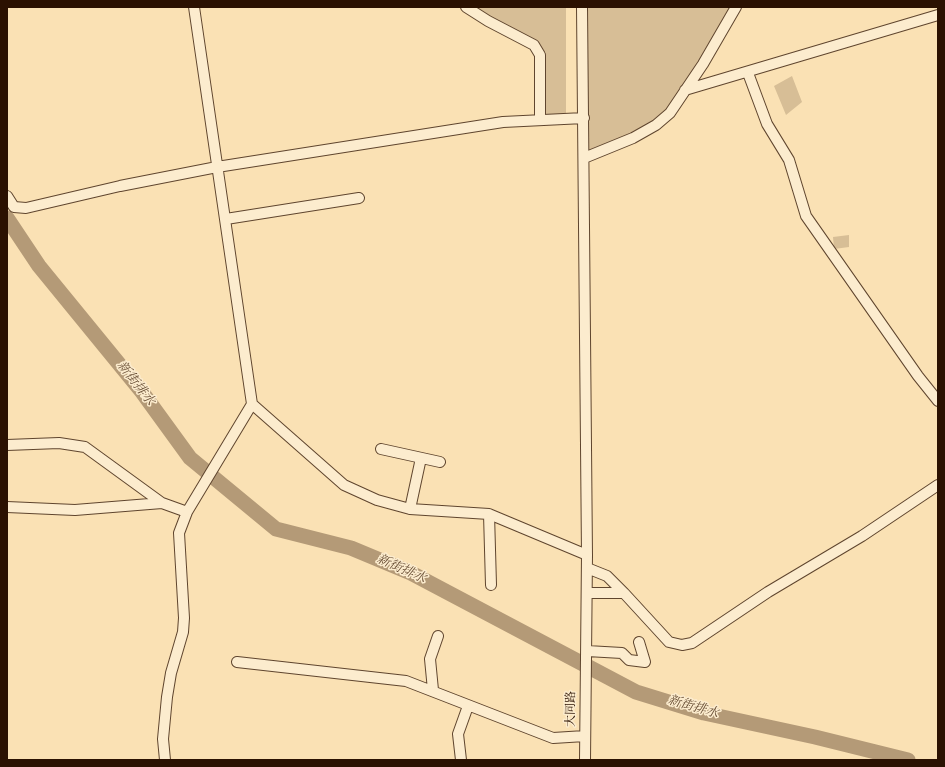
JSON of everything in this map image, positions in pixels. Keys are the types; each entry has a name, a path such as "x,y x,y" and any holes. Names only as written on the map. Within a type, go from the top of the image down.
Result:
{"street":[{"path":"165,760 163,739 167,697 171,673 183,632 184,618 178,534 187,512 252,404 194,7"},
{"path":"466,7 488,21 534,45 540,55 540,120"},
{"name":"大同路","path":"582,7 587,555 585,760"},
{"path":"584,158 633,138 656,125 670,113 703,64 735,8"},
{"path":"685,90 938,15"},
{"path":"748,72 767,124 789,160 806,216 913,369 938,401"},
{"path":"7,196 14,207 26,208 120,186 217,167 502,122 584,118"},
{"path":"226,218 359,198"},
{"path":"252,404 344,485 377,500 410,509 489,514 587,555"},
{"path":"7,445 59,443 85,447 162,503 187,512"},
{"path":"381,449 440,462"},
{"path":"410,509 422,458"},
{"path":"587,568 607,576 669,642 682,645 692,643 768,592 862,536 938,485"},
{"path":"7,507 75,510 162,503"},
{"path":"489,514 491,585"},
{"path":"587,593 624,593"},
{"path":"433,690 430,659 438,636"},
{"path":"587,654 622,653 629,660 645,662 639,642"},
{"path":"237,662 406,681 433,690 468,706 553,738 585,736"},
{"path":"461,760 458,734 468,706"}],"shaded area":[{"path":"476,7 566,7 566,115 547,116 543,113 542,76 546,52 539,50 539,43 508,27"},
{"path":"587,7 729,7 731,11 679,93 661,117 614,143 589,152 587,75"},
{"path":"792,76 802,102 786,115 774,86"},
{"path":"849,235 849,247 834,249 833,237"}],"waterway":[{"name":"新街排水","path":"7,218 39,266 142,392 190,458 276,529 351,548 411,573 636,692 704,713 815,737 908,760"}]}
